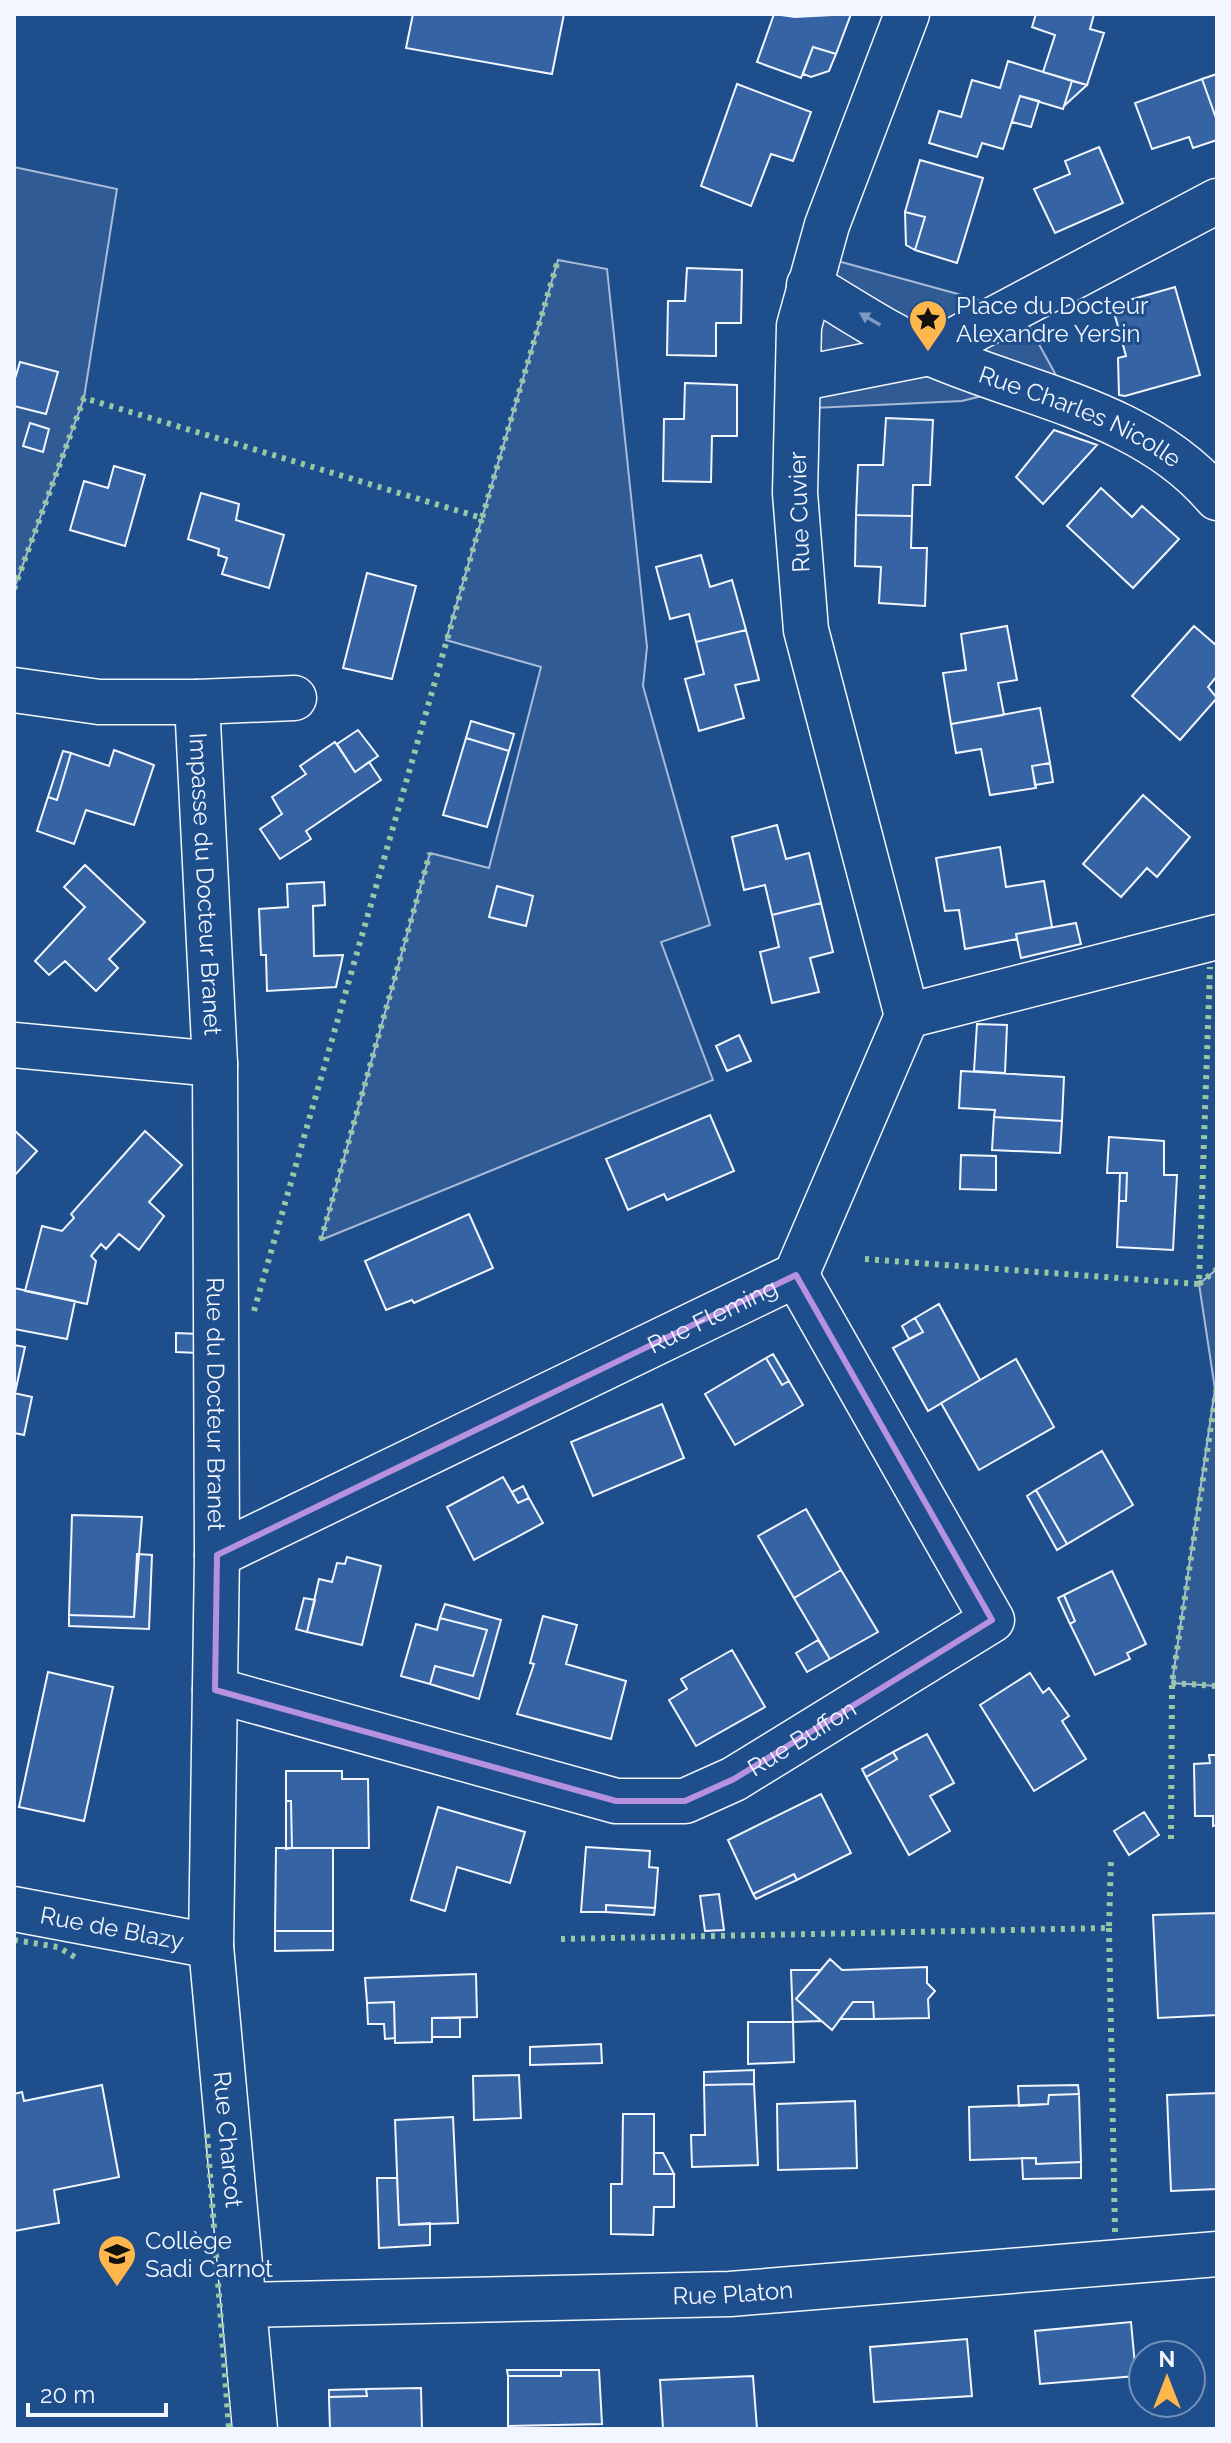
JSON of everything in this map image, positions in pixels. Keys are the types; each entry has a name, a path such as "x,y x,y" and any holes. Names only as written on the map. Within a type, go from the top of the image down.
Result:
{"street":[{"name":"Rue Cuvier","path":"907,14 827,225 799,326 795,493 806,630 907,1016"},
{"path":"798,379 930,353 1217,201"},
{"path":"809,285 930,353"},
{"name":"Rue Charles Nicolle","path":"930,353 1104,418 1141,436 1202,480 1217,498"},
{"name":"Impasse du Docteur Branet","path":"14,690 99,702 294,698"},
{"name":"Impasse du Docteur Branet","path":"197,702 215,1064"},
{"path":"907,1016 1217,937"},
{"name":"Rue Fleming","path":"217,1555 796,1275 907,1016"},
{"path":"14,1045 215,1064"},
{"name":"Rue du Docteur Branet","path":"211,1946 217,1555 215,1064"},
{"name":"Rue Buffon","path":"215,1690 616,1801 685,1801 734,1779 992,1620 796,1275"},
{"name":"Rue de Blazy","path":"14,1909 211,1946"},
{"name":"Rue Charcot","path":"211,1946 255,2429"},
{"name":"Rue Platon","path":"245,2305 730,2294 1217,2254"}],"highlighted area":[{"path":"796,1275 992,1620 734,1779 685,1801 616,1801 215,1690 217,1555"}],"shaded area":[{"path":"14,167 117,189 84,398 14,589"},
{"path":"558,260 607,269 647,647 643,686 710,925 661,942 713,1080 321,1240 430,853 489,868 541,667 446,640"},
{"name":"Place du Docteur Alexandre Yersin","path":"834,260 976,299 1029,326 1057,377 962,401 814,408 811,328"},
{"path":"1217,1269 1217,1686 1172,1683 1215,1389 1199,1284"}],"building":[{"path":"413,14 564,14 552,74 406,48"},
{"path":"774,14 795,17 851,14 836,54 813,47 801,78 757,62"},
{"path":"1036,14 1094,14 1090,29 1104,33 1087,85 1043,72 1055,35 1032,27"},
{"path":"813,47 836,54 829,71 811,77 803,74"},
{"path":"1008,61 1072,81 1063,109 1020,96 1003,149 982,143 977,157 929,143 939,111 961,117 972,80 1000,88"},
{"path":"1217,74 1217,121 1202,79"},
{"path":"1202,79 1217,121 1217,140 1193,148 1189,137 1152,149 1135,103"},
{"path":"1072,81 1087,85 1064,106"},
{"path":"737,84 811,112 793,161 771,154 751,206 701,186"},
{"path":"1020,96 1039,101 1031,127 1012,122"},
{"path":"1099,147 1123,203 1055,233 1034,189 1070,174 1065,161"},
{"path":"920,160 983,178 957,263 915,250 925,217 905,212"},
{"path":"905,212 925,217 915,250 906,245"},
{"path":"687,268 742,270 741,323 716,323 716,356 667,355 668,301 685,301"},
{"path":"1175,287 1200,375 1125,396 1119,395 1118,358 1126,356 1112,305"},
{"path":"20,362 58,372 46,414 14,406 14,382"},
{"path":"685,383 737,385 737,436 712,436 711,482 663,481 664,419 684,419"},
{"path":"886,418 933,420 930,485 913,485 912,516 856,515 858,465 883,465"},
{"path":"30,423 49,429 43,452 23,446"},
{"path":"1054,430 1097,445 1043,504 1016,477"},
{"path":"114,466 145,475 125,546 70,530 84,481 108,488"},
{"path":"1101,488 1132,517 1142,506 1179,539 1133,588 1067,526"},
{"path":"201,493 239,504 236,520 284,535 269,588 222,574 227,558 218,555 219,549 188,539"},
{"path":"856,515 912,516 911,548 927,548 925,606 879,603 881,567 855,566"},
{"path":"701,555 710,587 732,580 746,630 696,642 689,614 670,619 656,567"},
{"path":"367,573 416,586 392,679 343,668"},
{"path":"1007,626 1017,680 998,683 1004,715 951,724 943,673 966,670 961,634"},
{"path":"1194,626 1217,646 1217,676 1208,687 1217,698 1180,740 1132,696"},
{"path":"746,630 759,680 735,685 744,718 699,731 685,679 704,674 696,642"},
{"path":"1040,708 1050,763 1032,766 1036,788 990,795 981,749 956,753 951,724"},
{"path":"471,721 514,734 509,751 466,738"},
{"path":"358,730 378,756 355,772 337,744"},
{"path":"466,738 509,751 487,827 443,815"},
{"path":"335,742 355,772 369,762 381,780 306,831 311,839 280,859 260,829 282,814 272,797 306,774 300,766"},
{"path":"114,750 154,765 134,825 86,810 74,844 37,831 48,797 57,800 71,753 109,766"},
{"path":"63,751 71,753 57,800 48,797"},
{"path":"1050,763 1053,782 1035,785 1032,766"},
{"path":"1143,795 1190,837 1157,877 1147,868 1121,897 1083,864"},
{"path":"777,825 786,859 809,853 821,903 772,915 765,885 744,890 732,837"},
{"path":"1000,847 1006,887 1044,881 1052,927 1016,934 1017,939 965,949 959,910 945,911 936,858"},
{"path":"85,865 145,922 109,959 118,968 96,991 65,961 49,975 35,961 85,907 64,887"},
{"path":"324,882 325,905 313,906 314,956 343,955 336,987 267,991 266,955 261,955 259,909 288,907 287,884"},
{"path":"497,886 533,896 526,926 489,917"},
{"path":"821,903 833,952 810,958 819,992 772,1003 760,952 779,947 772,915"},
{"path":"1076,923 1081,944 1021,958 1016,934"},
{"path":"977,1024 1007,1025 1005,1073 974,1071"},
{"path":"739,1035 751,1061 727,1071 716,1046"},
{"path":"961,1071 1064,1077 1062,1121 994,1117 995,1110 959,1108"},
{"path":"710,1115 734,1171 667,1200 664,1194 628,1210 606,1159"},
{"path":"994,1117 1062,1121 1060,1153 992,1150"},
{"path":"14,1130 37,1151 14,1176"},
{"path":"145,1131 182,1165 149,1202 164,1216 139,1250 119,1234 106,1249 101,1244 91,1256 96,1261 87,1304 25,1291 42,1226 62,1231 74,1218 71,1214"},
{"path":"1109,1137 1164,1141 1164,1175 1177,1175 1173,1250 1117,1247 1119,1201 1126,1201 1127,1173 1107,1173"},
{"path":"961,1155 996,1156 996,1190 960,1189"},
{"path":"1120,1173 1127,1173 1126,1201 1119,1201"},
{"path":"469,1214 493,1268 414,1303 412,1300 386,1310 365,1261"},
{"path":"14,1288 75,1301 67,1339 14,1329"},
{"path":"939,1304 980,1380 928,1411 893,1348 923,1332 915,1318"},
{"path":"915,1318 923,1332 909,1339 902,1326"},
{"path":"176,1333 199,1334 198,1353 176,1352"},
{"path":"14,1345 25,1347 15,1393 14,1393"},
{"path":"773,1354 789,1381 782,1385 766,1358"},
{"path":"766,1358 782,1385 789,1381 803,1405 735,1445 705,1394"},
{"path":"1016,1359 1054,1427 979,1470 941,1403"},
{"path":"14,1393 32,1397 24,1435 14,1433"},
{"path":"662,1404 684,1458 593,1496 571,1442"},
{"path":"1102,1451 1133,1505 1067,1544 1036,1490"},
{"path":"503,1477 518,1503 529,1498 543,1523 474,1560 447,1507"},
{"path":"523,1486 529,1498 518,1503 512,1492"},
{"path":"1036,1490 1067,1544 1057,1550 1027,1496"},
{"path":"806,1509 841,1570 794,1598 758,1536"},
{"path":"72,1515 142,1517 134,1617 69,1615"},
{"path":"137,1554 152,1555 149,1629 69,1626 69,1615 134,1617"},
{"path":"347,1557 381,1566 362,1645 307,1632 319,1579 332,1582 337,1563 345,1564"},
{"path":"841,1570 878,1632 830,1659 794,1598"},
{"path":"1112,1571 1146,1644 1127,1653 1130,1659 1095,1675 1070,1624 1075,1621 1064,1595"},
{"path":"1064,1595 1075,1621 1070,1624 1058,1598"},
{"path":"304,1598 315,1600 307,1632 296,1629"},
{"path":"445,1604 501,1620 479,1699 430,1684 435,1666 473,1676 487,1630 440,1618"},
{"path":"543,1616 577,1625 566,1664 626,1681 611,1739 517,1714 534,1664 530,1663"},
{"path":"440,1618 487,1630 473,1676 435,1666 430,1684 401,1676 416,1624 437,1630"},
{"path":"818,1640 830,1659 807,1672 796,1653"},
{"path":"732,1650 765,1707 696,1746 669,1700 687,1689 681,1679"},
{"path":"48,1672 113,1687 84,1821 19,1807"},
{"path":"1030,1673 1043,1693 1049,1688 1069,1716 1062,1721 1086,1759 1034,1791 980,1705"},
{"path":"927,1734 954,1783 930,1796 950,1831 909,1855 866,1777 897,1759 893,1752"},
{"path":"893,1752 897,1759 866,1777 862,1769"},
{"path":"1209,1755 1217,1755 1217,1825 1213,1826 1213,1816 1195,1816 1194,1764 1210,1763"},
{"path":"286,1771 342,1771 342,1779 368,1779 369,1848 292,1848 291,1801 286,1801"},
{"path":"821,1794 851,1853 797,1880 794,1874 753,1894 728,1840"},
{"path":"286,1801 291,1801 292,1848 286,1849"},
{"path":"438,1807 525,1832 510,1883 457,1867 445,1911 411,1900"},
{"path":"1144,1812 1159,1835 1129,1855 1114,1831"},
{"path":"586,1847 650,1851 649,1867 658,1868 655,1908 606,1905 606,1912 581,1912"},
{"path":"276,1848 333,1848 333,1931 275,1931"},
{"path":"794,1874 797,1880 756,1899 753,1894"},
{"path":"719,1894 724,1930 705,1931 700,1896"},
{"path":"606,1905 655,1908 654,1915 606,1912"},
{"path":"1217,1913 1217,2015 1158,2018 1153,1915"},
{"path":"275,1931 333,1931 333,1950 275,1951"},
{"path":"830,1959 842,1970 927,1967 927,1983 935,1991 928,1999 929,2018 874,2019 873,2002 853,2002 832,2030 796,1999"},
{"path":"791,1970 821,1970 796,1999 821,2021 793,2022"},
{"path":"476,1974 477,2017 432,2018 432,2042 395,2043 394,2002 367,2003 365,1978"},
{"path":"394,2002 395,2038 385,2039 384,2024 368,2024 367,2003"},
{"path":"853,2002 873,2002 874,2019 840,2019"},
{"path":"432,2018 460,2018 460,2037 432,2037"},
{"path":"748,2022 793,2022 794,2062 748,2064"},
{"path":"601,2044 602,2063 530,2065 530,2047"},
{"path":"754,2070 754,2084 704,2085 704,2072"},
{"path":"519,2075 521,2118 474,2120 473,2076"},
{"path":"754,2084 758,2165 692,2167 691,2135 705,2135 704,2085"},
{"path":"102,2085 119,2177 54,2190 59,2223 14,2231 14,2094 22,2092 24,2101"},
{"path":"1078,2085 1079,2094 1049,2095 1048,2104 1019,2106 1018,2086"},
{"path":"1217,2093 1217,2189 1171,2191 1167,2095"},
{"path":"1079,2094 1081,2162 1036,2164 1036,2158 970,2160 969,2107 1048,2104 1049,2095"},
{"path":"855,2101 857,2168 778,2170 777,2104"},
{"path":"623,2114 654,2114 654,2174 674,2174 674,2207 654,2207 653,2235 611,2234 611,2184 622,2184"},
{"path":"453,2117 458,2223 399,2225 395,2120"},
{"path":"654,2153 663,2153 674,2174 654,2174"},
{"path":"1022,2158 1036,2158 1036,2164 1081,2162 1081,2178 1023,2179"},
{"path":"377,2178 397,2178 399,2225 430,2223 430,2245 379,2248"},
{"path":"1131,2322 1133,2339 1127,2339 1127,2377 1040,2384 1035,2331"},
{"path":"967,2339 972,2396 874,2402 870,2347"},
{"path":"507,2370 561,2370 561,2376 508,2376"},
{"path":"561,2370 599,2370 602,2424 508,2426 508,2376 561,2376"},
{"path":"753,2376 757,2429 663,2429 660,2380"},
{"path":"421,2388 422,2429 330,2429 329,2397 367,2396 366,2389"},
{"path":"366,2389 367,2396 329,2397 329,2390"}],"hedge":[{"path":"14,589 84,398 482,518 558,260"},
{"path":"254,1311 482,518"},
{"path":"321,1240 430,853"},
{"path":"865,1259 1199,1284 1210,967"},
{"path":"1199,1284 1217,1269"},
{"path":"1171,1839 1172,1683 1217,1386"},
{"path":"1172,1683 1217,1686"},
{"path":"561,1939 1109,1928 1111,1858"},
{"path":"1109,1928 1115,2232"},
{"path":"14,1940 58,1947 78,1959"},
{"path":"207,2134 229,2429"}],"place":[{"name":"Place du Docteur Alexandre Yersin","path":"928,353"},
{"name":"Collège Sadi Carnot","path":"117,2288"}]}
